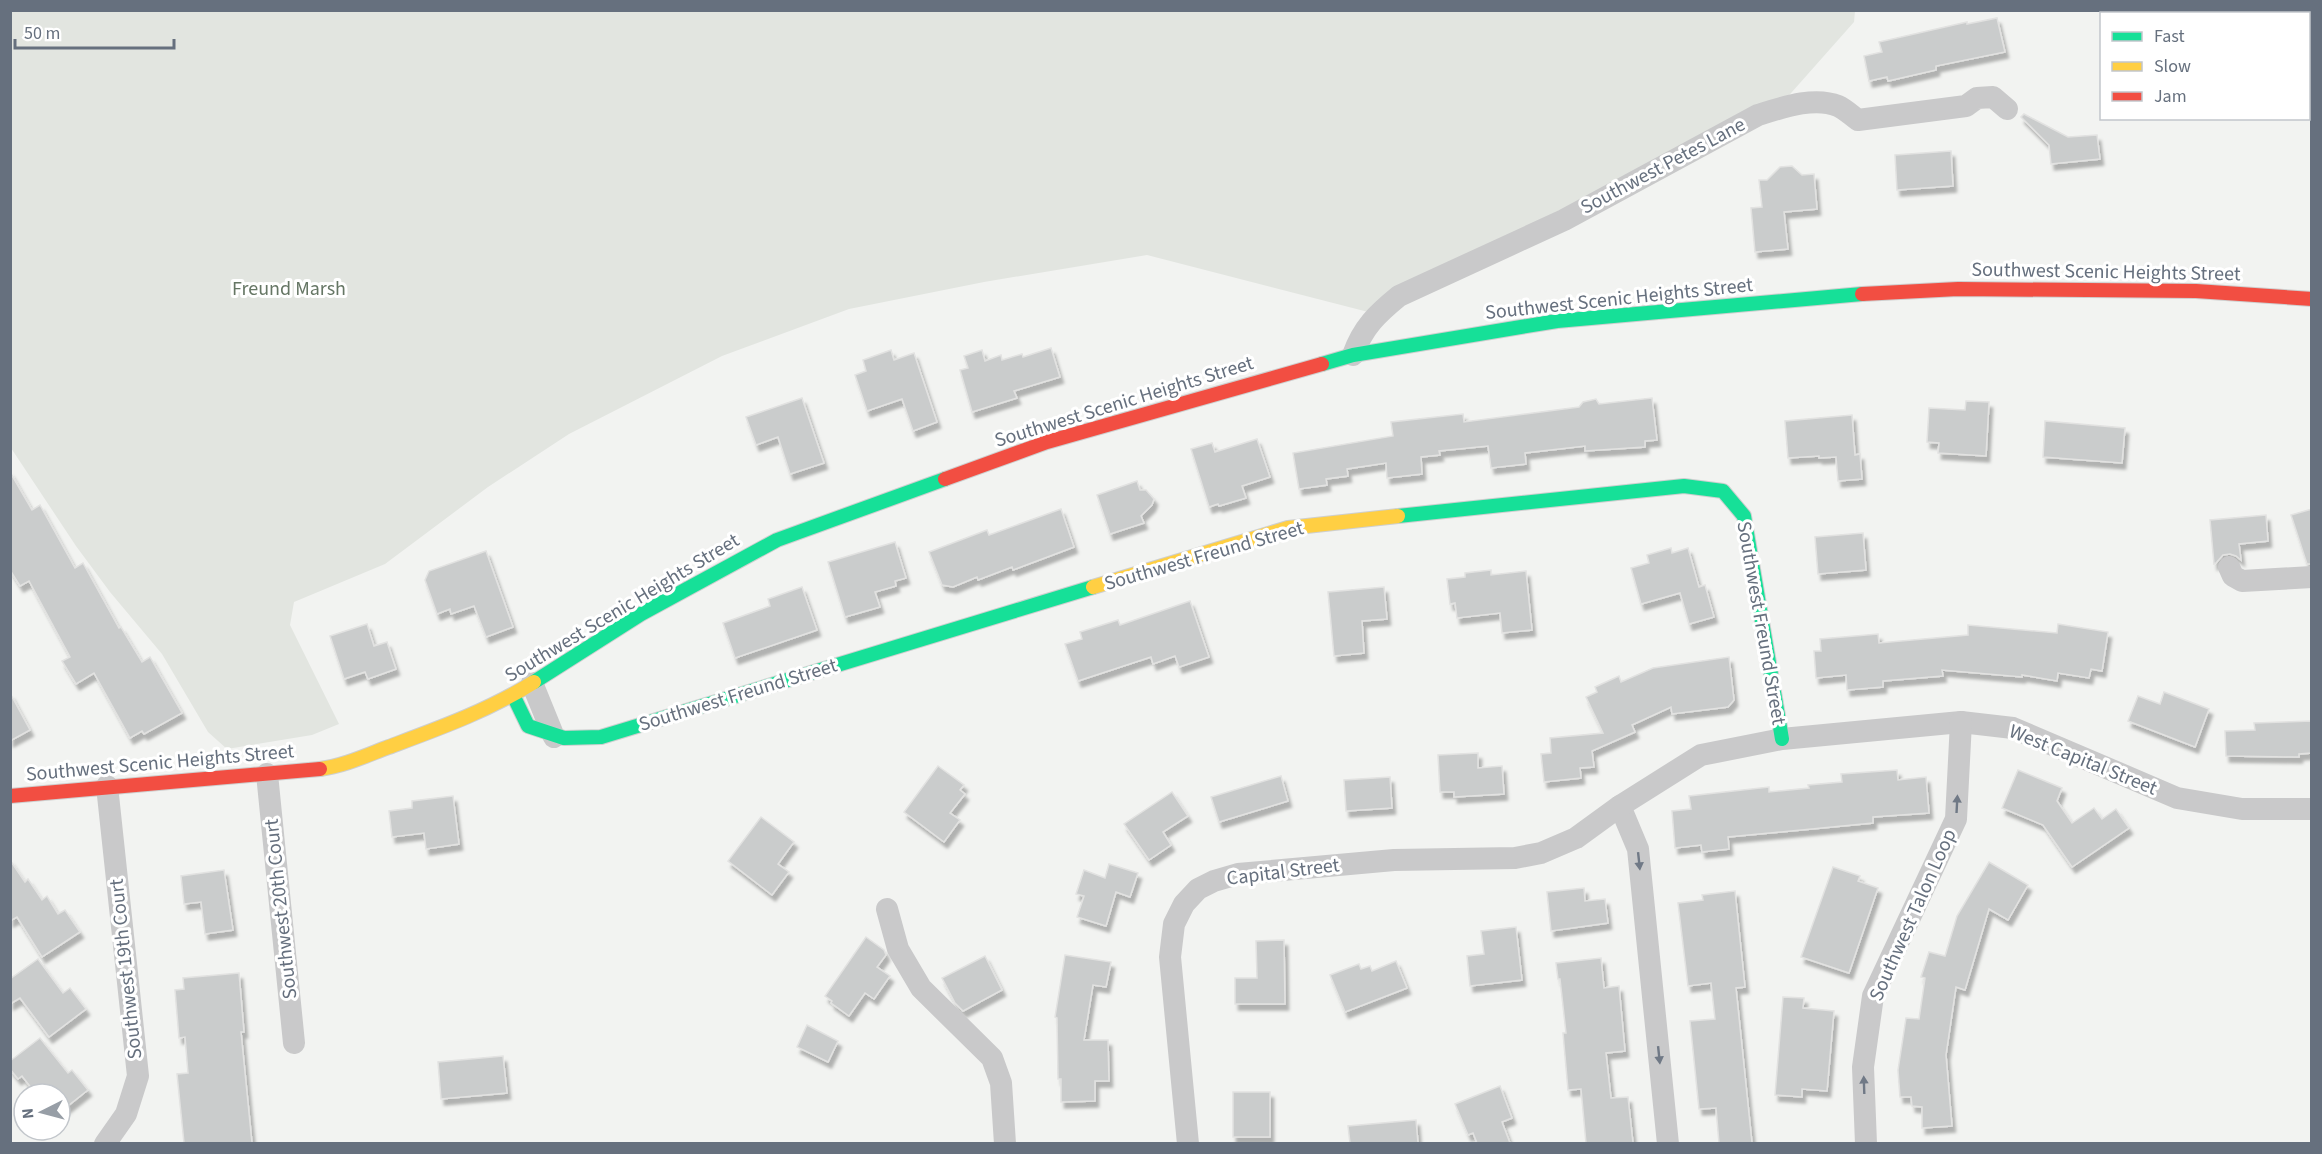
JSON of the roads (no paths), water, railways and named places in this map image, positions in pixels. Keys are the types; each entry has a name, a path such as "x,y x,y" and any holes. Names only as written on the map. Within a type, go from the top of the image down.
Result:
{"street":[{"name":"Southwest Petes Lane","path":"1353,355 1359,336 1376,314 1399,296 1564,220 1758,116 1777,109 1822,103 1838,106 1858,120 1966,106 1977,98 1993,97 2007,109"},
{"name":"Southwest Scenic Heights Street","path":"10,796 267,774 325,768 351,761 442,727 513,695 641,614 777,540 1047,442 1353,355 1557,321 1882,292 1958,289 2196,291 2312,299"},
{"name":"Southwest Freund Street","path":"513,695 528,726 555,737 573,740 601,737 1288,528 1684,486 1723,491 1744,516 1782,739"},
{"path":"2229,567 2233,576 2242,581 2312,577"},
{"path":"532,683 555,737"},
{"name":"West Capital Street","path":"1782,739 1961,722 2013,728 2177,798 2242,809 2312,809"},
{"name":"Southwest Talon Loop","path":"1866,1143 1863,1067 1872,996 1956,819 1961,722"},
{"name":"Capital Street","path":"1188,1143 1170,957 1174,924 1184,904 1198,889 1214,881 1238,874 1394,860 1515,858 1541,853 1576,838 1620,806 1701,755 1782,739"},
{"name":"Southwest 20th Court","path":"267,774 294,1043"},
{"name":"Southwest 19th Court","path":"105,1143 126,1114 138,1076 107,786"},
{"path":"1620,806 1638,849 1668,1143"},
{"path":"886,909 898,949 921,988 992,1058 1001,1083 1005,1143"}],"park label":[{"name":"Freund Marsh","path":"289,289"}]}
